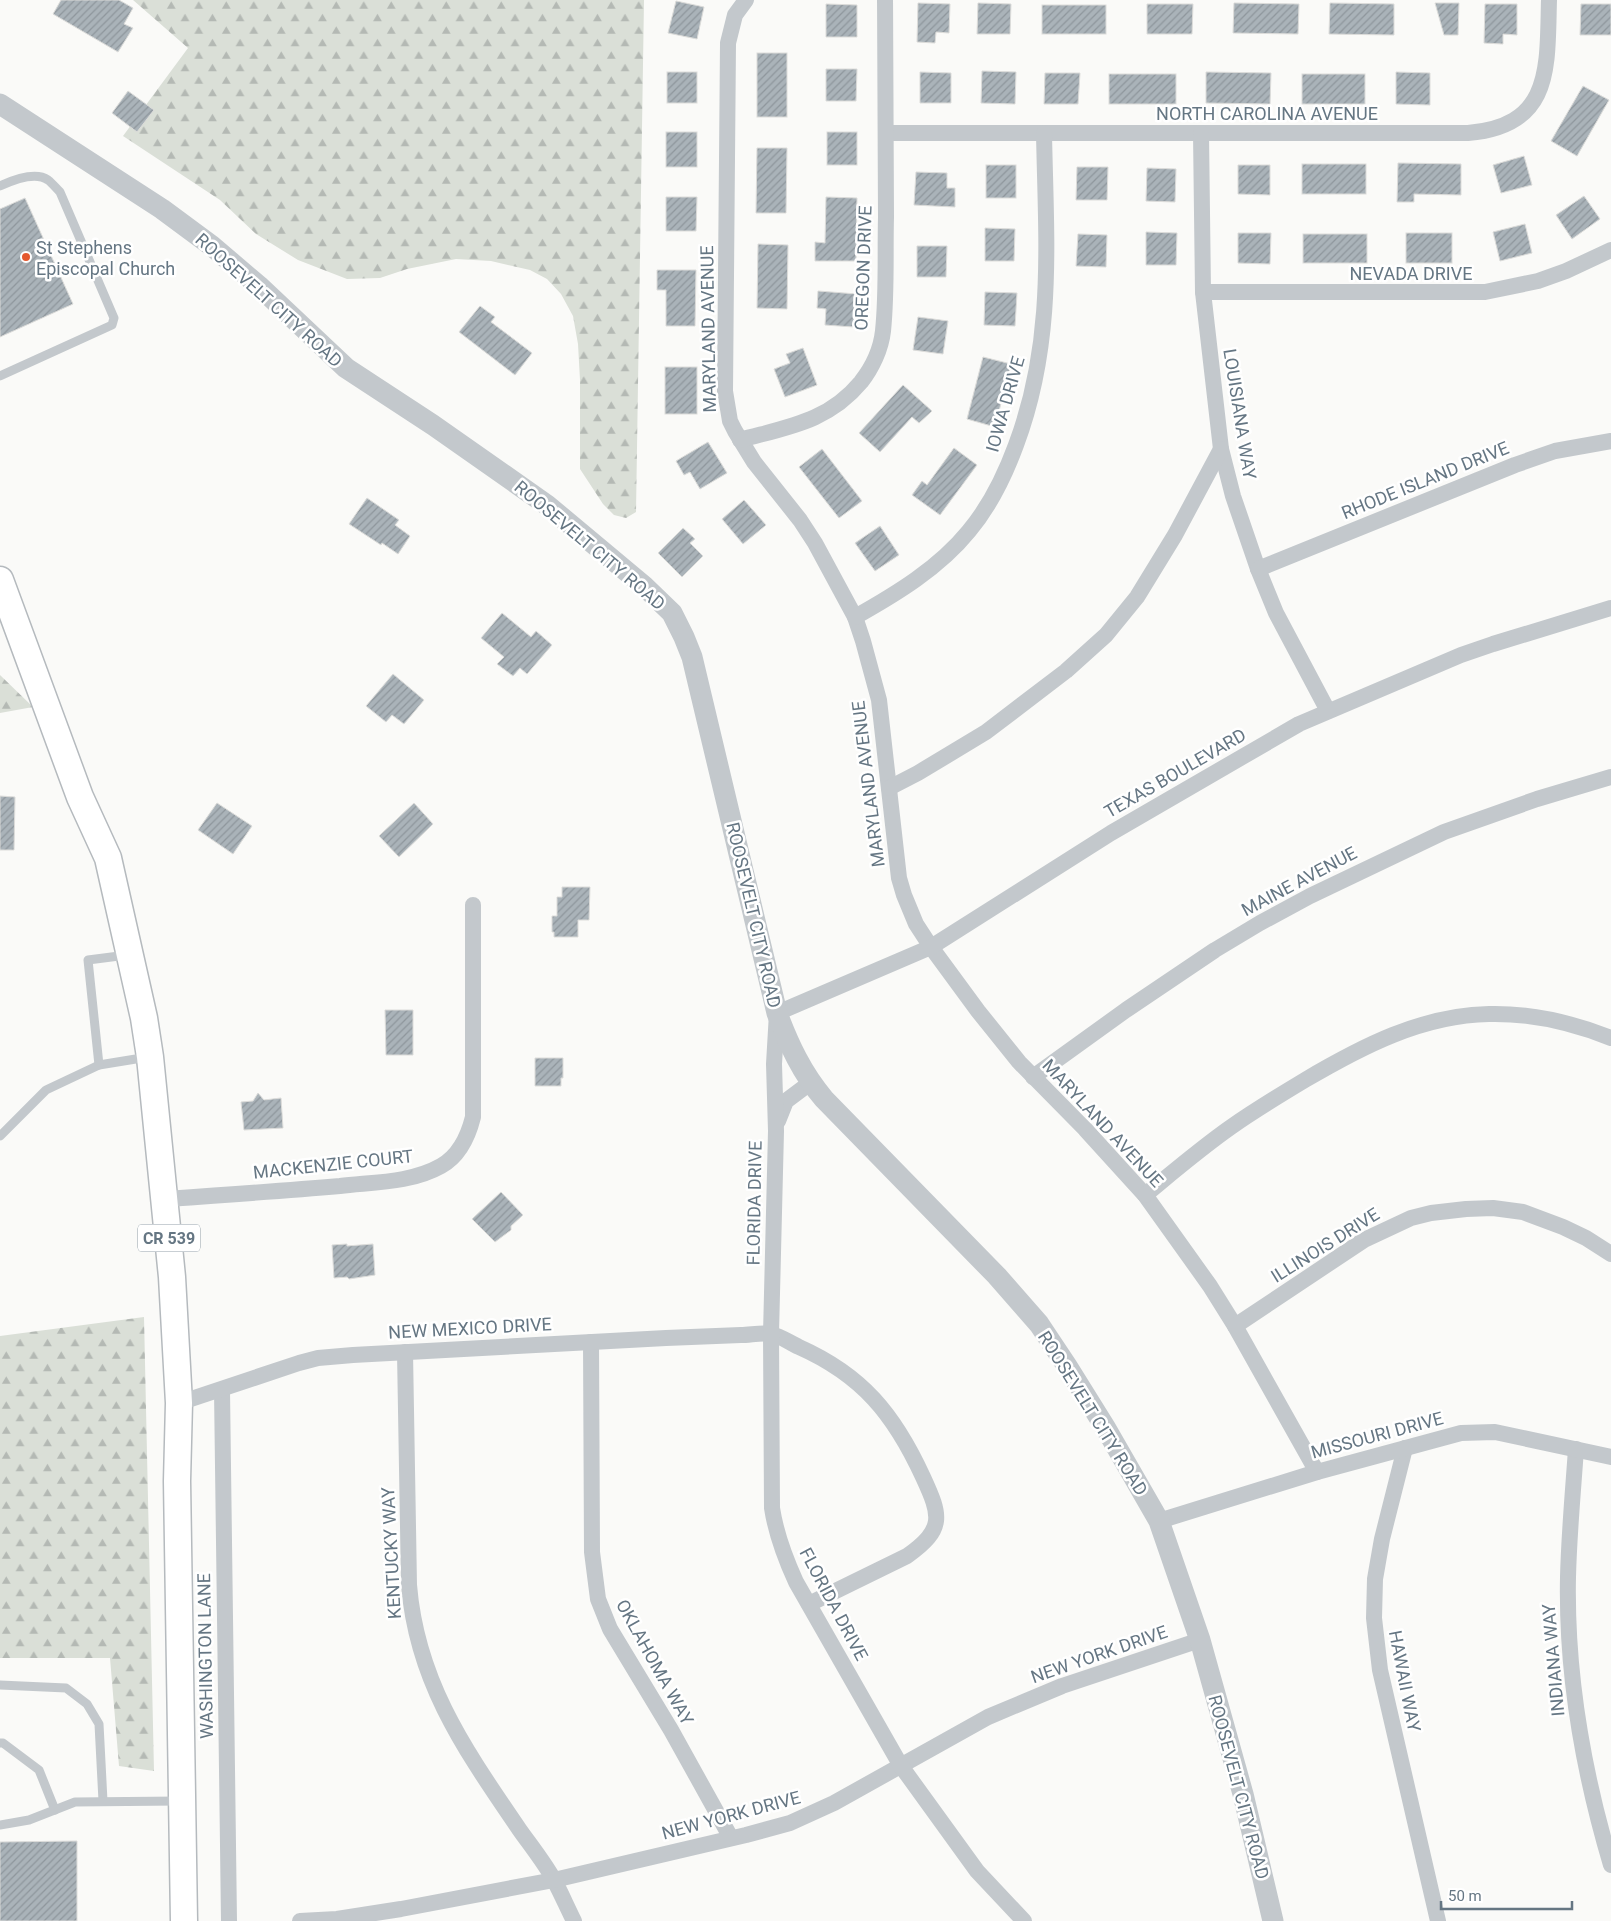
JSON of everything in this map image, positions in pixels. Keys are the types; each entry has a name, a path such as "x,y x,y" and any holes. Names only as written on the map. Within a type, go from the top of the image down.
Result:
{"main road":[{"name":"CR 539","path":"0,580 80,797 108,858 144,1018 150,1057 166,1200 179,1403 177,1480 184,1921"}],"street":[{"name":"MARYLAND AVENUE","path":"746,0 735,15 730,31 726,75 725,391 730,421 754,462 800,520 815,543 855,617 866,648 879,700 898,866 910,913 931,947 1006,1047 1091,1135 1145,1195 1210,1286 1235,1326 1317,1472"},
{"name":"OREGON DRIVE","path":"740,440 803,423 834,408 848,396 870,369 880,346 883,331 886,133 885,0"},
{"name":"NORTH CAROLINA AVENUE","path":"886,133 1468,133 1500,127 1511,123 1524,113 1538,95 1547,57 1549,0"},
{"name":"ROOSEVELT CITY ROAD","path":"1,107 162,209 212,246 259,286 346,368 433,425 547,505 644,586 672,613 692,657 777,1013 798,1063 810,1083 824,1100 996,1276 1039,1324 1105,1428 1159,1521 1200,1640 1243,1794 1273,1921"},
{"name":"IOWA DRIVE","path":"855,617 921,576 969,532 984,510 1012,458 1035,385 1042,344 1047,263 1044,133"},
{"name":"LOUISIANA WAY","path":"1201,133 1203,292 1221,449 1233,496 1258,569 1276,613 1328,711"},
{"name":"NEVADA DRIVE","path":"1203,292 1486,292 1538,281 1566,271 1611,250"},
{"name":"RHODE ISLAND DRIVE","path":"1258,569 1515,465 1555,451 1611,440"},
{"path":"889,788 918,773 986,732 1066,671 1106,636 1137,597 1175,535 1221,449"},
{"name":"TEXAS BOULEVARD","path":"777,1013 931,947 1111,834 1299,724 1461,655 1611,608"},
{"name":"MAINE AVENUE","path":"1033,1077 1215,950 1310,896 1444,832 1537,799 1611,777"},
{"name":"MACKENZIE COURT","path":"166,1200 409,1178 442,1166 451,1158 464,1143 473,1117 473,905"},
{"name":"FLORIDA DRIVE","path":"777,1013 774,1064 776,1131 771,1334 772,1508 775,1524 786,1560 796,1582 901,1766 950,1836 1013,1918"},
{"path":"1145,1195 1196,1153 1262,1106 1328,1066 1370,1044 1404,1030 1460,1016 1511,1014 1569,1024 1611,1038"},
{"name":"FLORIDA DRIVE","path":"776,1131 781,1111 786,1101 810,1083"},
{"name":"ILLINOIS DRIVE","path":"1235,1326 1364,1240 1411,1218 1431,1213 1493,1208 1523,1212 1564,1227 1611,1254"},
{"path":"771,1334 834,1365 857,1381 876,1399 893,1422 917,1465 938,1514 930,1537 907,1556 809,1604"},
{"name":"NEW MEXICO DRIVE","path":"179,1403 222,1390 276,1370 318,1358 591,1342 771,1334"},
{"name":"OKLAHOMA WAY","path":"591,1342 592,1552 598,1599 610,1629 671,1730 731,1838"},
{"name":"KENTUCKY WAY","path":"405,1352 409,1585 411,1610 418,1642 436,1693 453,1727 473,1761 554,1880 574,1921"},
{"name":"WASHINGTON LANE","path":"222,1390 229,1921"},
{"name":"MISSOURI DRIVE","path":"1159,1521 1317,1472 1461,1433 1489,1432 1611,1457"},
{"name":"HAWAII WAY","path":"1405,1448 1375,1579 1374,1618 1380,1670 1438,1921"},
{"name":"INDIANA WAY","path":"1576,1449 1568,1579 1571,1670 1586,1773 1611,1865"},
{"name":"NEW YORK DRIVE","path":"300,1921 337,1919 402,1909 554,1880 790,1823 812,1814 988,1717 1088,1676 1200,1640"}],"lane":[{"path":"0,186 10,181 31,176 46,179 60,192 114,318 112,325 0,376"},
{"path":"99,1065 88,960 130,955"},
{"path":"0,1136 46,1090 99,1065 150,1057"},
{"path":"0,1685 66,1688 87,1704 99,1724 104,1801"},
{"path":"0,1743 3,1743 39,1770 55,1810"},
{"path":"0,1825 29,1820 75,1802 182,1801"}],"green space":[{"path":"133,0 644,0 636,512 626,518 614,515 603,504 580,469 578,344 573,316 561,294 547,279 530,270 491,261 456,259 407,269 380,278 347,279 298,260 256,234 220,200 123,136 188,48"},
{"path":"0,675 33,707 0,713"},
{"path":"144,1317 154,1771 119,1766 110,1658 0,1658 0,1336"}],"building":[{"path":"61,0 119,0 133,8 124,24 133,28 118,52 53,14"},
{"path":"676,1 704,7 697,39 668,33"},
{"path":"918,3 950,4 949,33 936,32 935,43 917,42"},
{"path":"978,3 1011,4 1010,34 977,34"},
{"path":"1234,3 1299,4 1298,34 1233,33"},
{"path":"1330,3 1394,4 1394,35 1329,34"},
{"path":"1435,3 1459,3 1458,35 1444,35"},
{"path":"826,4 857,5 857,37 826,37"},
{"path":"1147,4 1193,4 1192,34 1147,34"},
{"path":"1485,4 1517,4 1517,35 1503,34 1503,44 1484,43"},
{"path":"1581,4 1611,4 1611,35 1580,35"},
{"path":"1042,5 1106,5 1106,34 1042,34"},
{"path":"757,53 787,53 787,117 757,117"},
{"path":"826,69 857,69 856,101 826,101"},
{"path":"982,71 1016,72 1015,104 981,103"},
{"path":"667,72 697,72 697,103 667,103"},
{"path":"920,72 951,73 951,103 920,103"},
{"path":"1206,72 1271,73 1270,104 1206,103"},
{"path":"1396,72 1430,73 1430,105 1396,104"},
{"path":"1045,73 1080,73 1078,104 1044,104"},
{"path":"1109,74 1176,74 1176,104 1109,104"},
{"path":"1302,74 1365,74 1365,104 1302,104"},
{"path":"1583,86 1609,100 1577,156 1551,141"},
{"path":"128,91 154,110 137,132 112,113"},
{"path":"666,132 697,132 697,167 666,167"},
{"path":"827,132 857,132 857,165 827,165"},
{"path":"757,148 787,148 786,213 756,213"},
{"path":"1524,156 1532,185 1501,193 1493,165"},
{"path":"1398,163 1461,164 1461,195 1414,194 1414,202 1397,202"},
{"path":"1302,164 1366,164 1366,194 1302,194"},
{"path":"986,165 1016,165 1016,198 986,198"},
{"path":"1238,165 1270,165 1270,195 1238,194"},
{"path":"1077,167 1108,167 1107,200 1076,200"},
{"path":"1147,168 1176,169 1175,202 1146,201"},
{"path":"916,172 947,173 947,188 955,188 955,207 914,205"},
{"path":"1584,196 1600,219 1572,239 1556,215"},
{"path":"666,197 697,197 696,231 666,231"},
{"path":"826,197 857,198 856,261 815,261 815,242 825,243"},
{"name":"St Stephens Episcopal Church","path":"25,198 73,304 0,337 0,209"},
{"path":"1525,224 1532,253 1500,261 1493,232"},
{"path":"985,228 1015,229 1014,261 985,261"},
{"path":"1146,232 1177,233 1176,265 1146,265"},
{"path":"1238,233 1271,233 1270,264 1238,263"},
{"path":"1406,233 1452,233 1452,263 1406,263"},
{"path":"1078,234 1107,235 1106,267 1076,266"},
{"path":"1303,234 1367,234 1367,263 1303,263"},
{"path":"758,244 788,245 787,309 757,308"},
{"path":"917,246 947,246 946,277 917,277"},
{"path":"657,270 696,270 695,326 666,326 666,290 657,290"},
{"path":"818,291 857,294 854,327 825,325 826,309 817,308"},
{"path":"985,292 1017,293 1015,326 984,325"},
{"path":"480,306 495,317 491,322 532,353 515,375 459,332"},
{"path":"918,317 948,321 943,354 913,350"},
{"path":"803,348 817,385 785,397 774,369 790,363 786,354"},
{"path":"983,357 1011,364 995,427 967,419"},
{"path":"665,367 697,367 697,414 665,414"},
{"path":"903,385 932,411 919,423 912,417 880,452 859,433"},
{"path":"708,442 727,473 700,489 690,472 684,475 676,461"},
{"path":"954,448 977,465 940,515 912,495 922,481 927,485"},
{"path":"822,449 862,501 839,518 799,467"},
{"path":"367,498 399,520 395,525 410,536 398,554 349,524"},
{"path":"744,500 766,525 743,544 722,519"},
{"path":"880,526 899,555 875,571 855,543"},
{"path":"683,528 695,539 690,543 703,556 682,577 658,553"},
{"path":"502,613 531,637 536,631 552,645 527,674 520,668 513,676 497,664 504,657 481,638"},
{"path":"393,674 424,700 404,724 392,715 386,722 366,706"},
{"path":"0,796 15,797 14,850 0,850"},
{"path":"217,803 252,826 233,854 198,830"},
{"path":"414,803 433,824 399,857 379,836"},
{"path":"562,887 590,887 589,920 578,920 578,937 554,937 554,932 552,932 552,916 557,916 557,897 562,897"},
{"path":"385,1010 413,1010 413,1055 386,1055"},
{"path":"535,1058 563,1058 561,1086 535,1086"},
{"path":"258,1093 264,1100 281,1098 283,1128 244,1130 241,1102 253,1101"},
{"path":"501,1192 523,1215 511,1226 511,1230 495,1242 472,1219"},
{"path":"347,1244 347,1246 373,1244 375,1275 349,1279 347,1277 334,1278 332,1245"},
{"path":"77,1841 77,1921 0,1921 0,1842"}],"place":[{"name":"St Stephens Episcopal Church","path":"26,257"}]}
